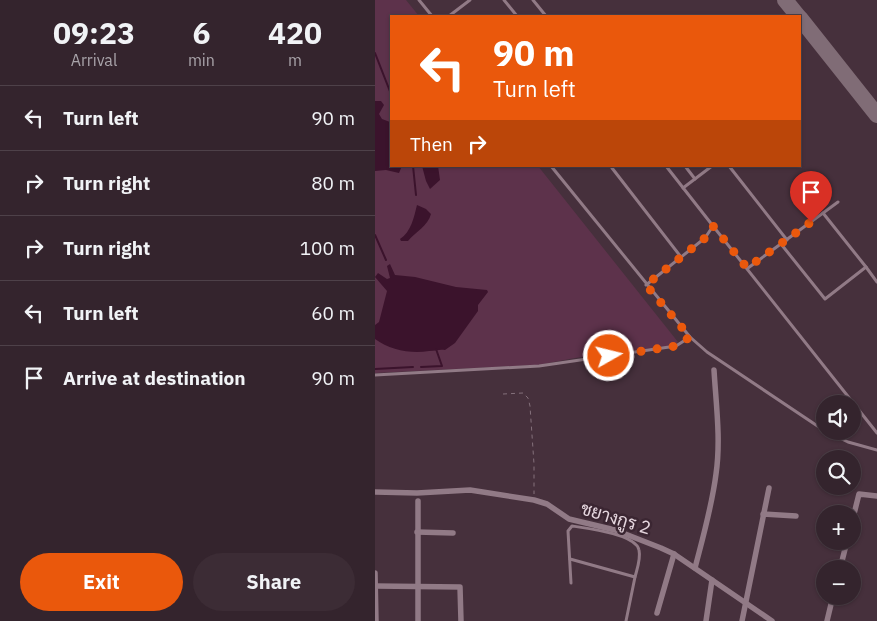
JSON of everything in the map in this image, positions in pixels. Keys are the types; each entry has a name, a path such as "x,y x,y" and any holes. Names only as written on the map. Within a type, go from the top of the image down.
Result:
{"street":[{"path":"695,568 709,513 716,473 718,446 714,370"},
{"path":"742,621 769,488"},
{"name":"ชยางกูร 2","path":"375,492 417,493 470,490 534,500 547,504 569,519 615,530 674,554 772,621"},
{"path":"856,505 859,494 877,496"},
{"path":"418,501 418,621"},
{"path":"763,514 796,516"},
{"path":"417,532 453,533"},
{"path":"657,614 674,554"},
{"path":"375,573 376,621"},
{"path":"706,621 712,580"},
{"path":"375,586 460,587 461,621"},
{"path":"827,621 831,605"}],"lane":[{"path":"419,0 430,15"},
{"path":"454,15 470,0"},
{"path":"505,0 516,15"},
{"path":"534,0 545,15"},
{"path":"552,167 690,337 707,352 816,425"},
{"path":"667,167 877,433"},
{"path":"686,167 695,179"},
{"path":"683,188 711,167"},
{"path":"730,167 787,240"},
{"path":"612,168 681,257"},
{"path":"747,268 838,202"},
{"path":"823,213 877,282"},
{"path":"646,285 705,238 713,226"},
{"path":"781,244 825,299 866,267"},
{"path":"375,376 539,366 676,346 690,337"},
{"path":"844,440 877,450"},
{"path":"571,583 568,531 572,526 626,538 635,543 639,551 626,621"},
{"path":"570,559 635,577"}],"path":[{"path":"503,394 523,393 528,398 534,464 534,500"}],"shaded area":[{"path":"375,0 406,0 418,15 390,15 390,167 539,167 678,342 675,345 575,358 538,365 375,373"},
{"path":"375,101 381,101 384,105 379,114 382,119 390,122 390,167 402,167 399,173 386,170 375,171"},
{"path":"422,167 438,167 440,180 430,189"},
{"path":"417,205 426,209 431,214 424,225 408,241 401,241 400,239 407,232 411,224"},
{"path":"390,264 395,275 415,277 456,287 487,290 488,292 478,305 478,311 455,343 445,350 415,352 394,348 375,339 375,325 379,322 387,291 375,277 378,273 387,279 390,278 387,266"}],"waterway":[{"path":"375,53 390,91"},
{"path":"413,167 416,195"},
{"path":"375,235 386,260"},
{"path":"421,367 442,366 436,349"},
{"path":"375,369 413,367"}],"taxiway":[{"path":"785,0 797,15"},
{"path":"801,19 877,115"}],"route":[{"path":"609,356 676,346 690,337 677,324 646,285 705,238 713,226 747,268 811,222"}]}
